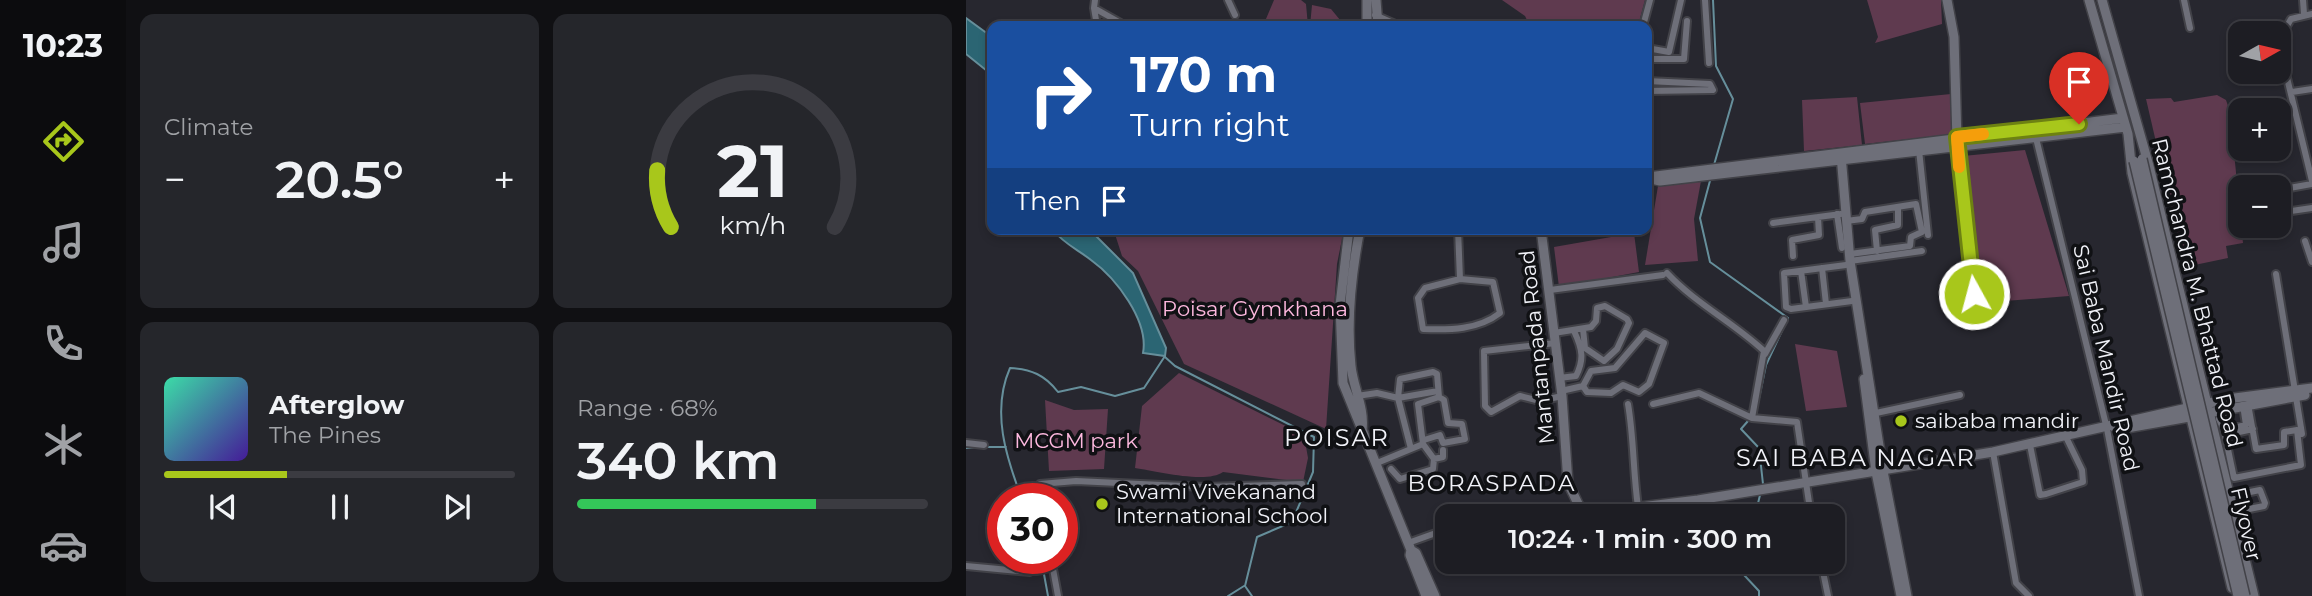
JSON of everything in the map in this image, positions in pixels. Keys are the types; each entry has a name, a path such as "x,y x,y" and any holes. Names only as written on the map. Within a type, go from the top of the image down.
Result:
{"main road":[{"path":"1947,0 1954,37 1957,141"},
{"name":"Ramchandra M. Bhattad Road","path":"2089,0 2126,126 2132,173 2236,596"},
{"name":"Ramchandra M. Bhattad Road","path":"2102,0 2210,408 2253,596"},
{"path":"1652,179 1660,181 1707,171 1957,141 2126,126"},
{"name":"Flyover","path":"2126,126 2138,160 2245,596"},
{"name":"Flyover","path":"2138,132 2138,160 2236,596"},
{"path":"1838,156 1919,150 1957,141"},
{"path":"1838,156 1845,254 1900,596"},
{"path":"1348,235 1341,282 1340,363 1348,402 1377,463 1426,596"},
{"path":"1359,235 1349,303 1351,362 1364,418 1362,430"},
{"name":"Mantanpada Road","path":"1542,235 1561,388 1568,483 1577,504"},
{"path":"1845,254 1876,413 1880,471 1907,596"},
{"path":"1340,363 1351,362"},
{"path":"2210,408 2246,405 2312,388"},
{"path":"2210,408 2295,393 2312,394"},
{"name":"Mantanpada Road","path":"1658,504 2031,448 2110,428 2121,429 2210,408"},
{"path":"1409,546 1416,553 1434,596"}],"street":[{"path":"1096,0 1096,21"},
{"path":"1228,0 1235,15"},
{"path":"1644,21 1650,0"},
{"path":"1652,49 1669,52 1682,0"},
{"path":"1705,0 1709,63"},
{"path":"2184,0 2190,28"},
{"path":"2291,187 2312,183 2280,48 2280,38 2291,19 2308,14 2303,0"},
{"path":"1094,8 1117,21"},
{"path":"1372,14 1388,21"},
{"path":"1652,59 1684,58 1687,21"},
{"path":"1652,81 1710,83 1713,90 1652,91"},
{"path":"2292,92 2312,89"},
{"name":"Sai Baba Mandir Road","path":"2035,133 2110,428 2139,596"},
{"path":"1957,141 1974,294"},
{"path":"1919,150 1928,235"},
{"path":"1773,223 1818,217 1862,219 1865,212 1919,206 1922,232 1911,237 1910,247 1845,254 1822,268 1784,274 1787,309 1852,301"},
{"path":"1877,251 1875,229 1898,225 1898,207"},
{"path":"2291,211 2312,208"},
{"path":"1793,256 1792,240 1819,235 1818,217"},
{"path":"1458,235 1460,279"},
{"path":"2305,241 2312,262"},
{"path":"1845,254 1922,251"},
{"path":"1822,268 1826,304"},
{"path":"1801,271 1806,307"},
{"path":"1550,290 1665,274 1679,287 1695,295 1765,354"},
{"path":"2276,274 2304,449"},
{"path":"1460,279 1493,282 1500,313 1491,320 1465,329 1423,330 1418,298 1425,288 1460,279"},
{"path":"1555,333 1574,331 1594,324 1596,312 1601,306 1628,319 1629,323 1616,349 1604,361 1585,348 1583,328"},
{"path":"1752,418 1765,354 1784,320"},
{"path":"1556,343 1484,351 1485,406 1491,412 1520,396 1540,401 1576,376 1582,368 1581,349 1574,331"},
{"path":"1561,388 1580,386 1587,392 1611,393 1619,385 1639,392 1645,389 1664,344 1645,333 1615,369 1591,370 1580,386"},
{"path":"1377,463 1412,449 1440,435 1443,443 1465,439 1462,424 1448,423 1444,400 1439,394 1437,374 1433,372 1401,379 1398,398 1412,449"},
{"path":"1357,396 1377,393 1398,398 1439,394"},
{"path":"1653,404 1699,393 1752,418 1797,422 1809,504"},
{"path":"1391,469 1397,479 1433,469 1434,459 1424,442 1418,404 1439,394"},
{"path":"1876,413 1960,395"},
{"path":"1628,404 1636,450 1632,463 1638,504"},
{"path":"2222,412 2220,419 2224,430 2243,428 2246,425 2246,405"},
{"path":"2246,405 2253,429 2256,449 2284,444 2284,432 2298,431 2301,466 2234,478 2225,435 2253,429"},
{"path":"2031,448 2040,495 2046,494 2083,482 2082,470 2067,440"},
{"path":"966,443 984,445"},
{"path":"1434,459 1443,457 1443,450"},
{"path":"1993,452 2016,583 2029,596"},
{"path":"1411,466 1413,475"},
{"path":"1058,483 1076,481 1205,487 1302,484"},
{"path":"2230,496 2260,491 2265,503 2264,506 2234,512"},
{"path":"1409,546 1435,534"},
{"path":"966,566 987,568"},
{"path":"1054,574 1058,596"},
{"path":"1823,574 1828,596"}],"green space":[{"path":"1274,0 1301,0 1306,4 1308,21 1265,21"},
{"path":"1502,0 1645,0 1639,21 1528,21 1525,16"},
{"path":"1867,0 1941,0 1942,24 1875,43 1878,37"},
{"path":"1312,5 1331,9 1341,21 1310,21"},
{"path":"1951,94 1954,134 1865,144 1860,103"},
{"path":"2217,95 2226,100 2228,161 2235,161 2236,175 2228,175 2228,238 2243,238 2243,243 2226,246 2228,258 2185,267 2146,99 2171,98 2174,102"},
{"path":"1857,97 1862,145 1804,151 1802,100"},
{"path":"2025,150 2069,296 1979,303 1963,156"},
{"path":"1701,181 1694,219 1698,261 1645,265 1658,186"},
{"name":"Poisar Gymkhana","path":"1115,235 1343,235 1337,264 1326,429 1184,364 1138,271 1122,256"},
{"path":"1634,235 1639,272 1559,287 1554,247"},
{"path":"1795,344 1837,351 1847,407 1806,411"},
{"path":"1179,373 1304,435 1308,458 1303,482 1223,472 1193,477 1135,468 1142,406"},
{"name":"MCGM park","path":"1045,400 1074,410 1108,409 1104,469 1049,471"}],"water":[{"path":"966,18 987,33 987,71 966,54"},
{"path":"1058,235 1095,235 1133,273 1166,348 1165,356 1143,353 1141,328 1129,301 1101,268"}],"waterway":[{"path":"1713,0 1716,66 1733,99 1714,165"},
{"path":"1711,177 1700,218 1710,262 1788,318 1766,365 1756,413"},
{"path":"1016,483 1006,450 1001,417 1004,384 1010,368 1037,374 1058,392 1081,387 1115,396 1144,388 1165,356"},
{"path":"1165,357 1175,366 1314,437 1313,472 1292,522 1257,537 1245,586 1252,596"},
{"path":"1748,421 1741,429 1759,448 1763,484"},
{"path":"966,448 979,447"},
{"path":"985,447 1006,447"},
{"path":"1758,504 1760,495"},
{"path":"1044,574 1048,596"},
{"path":"1744,574 1759,591 1759,596"},
{"path":"1228,596 1244,586"}],"slow traffic":[{"path":"1959,167 1957,137 1983,134"}],"place":[{"name":"saibaba mandir","path":"1901,421"},
{"name":"Swami Vivekanand International School","path":"1102,504"}],"district":[{"name":"POISAR","path":"1337,438"},
{"name":"SAI BABA NAGAR","path":"1856,458"},
{"name":"BORASPADA","path":"1492,483"}],"route":[{"path":"1974,294 1961,196 1957,137 2079,124"}]}
